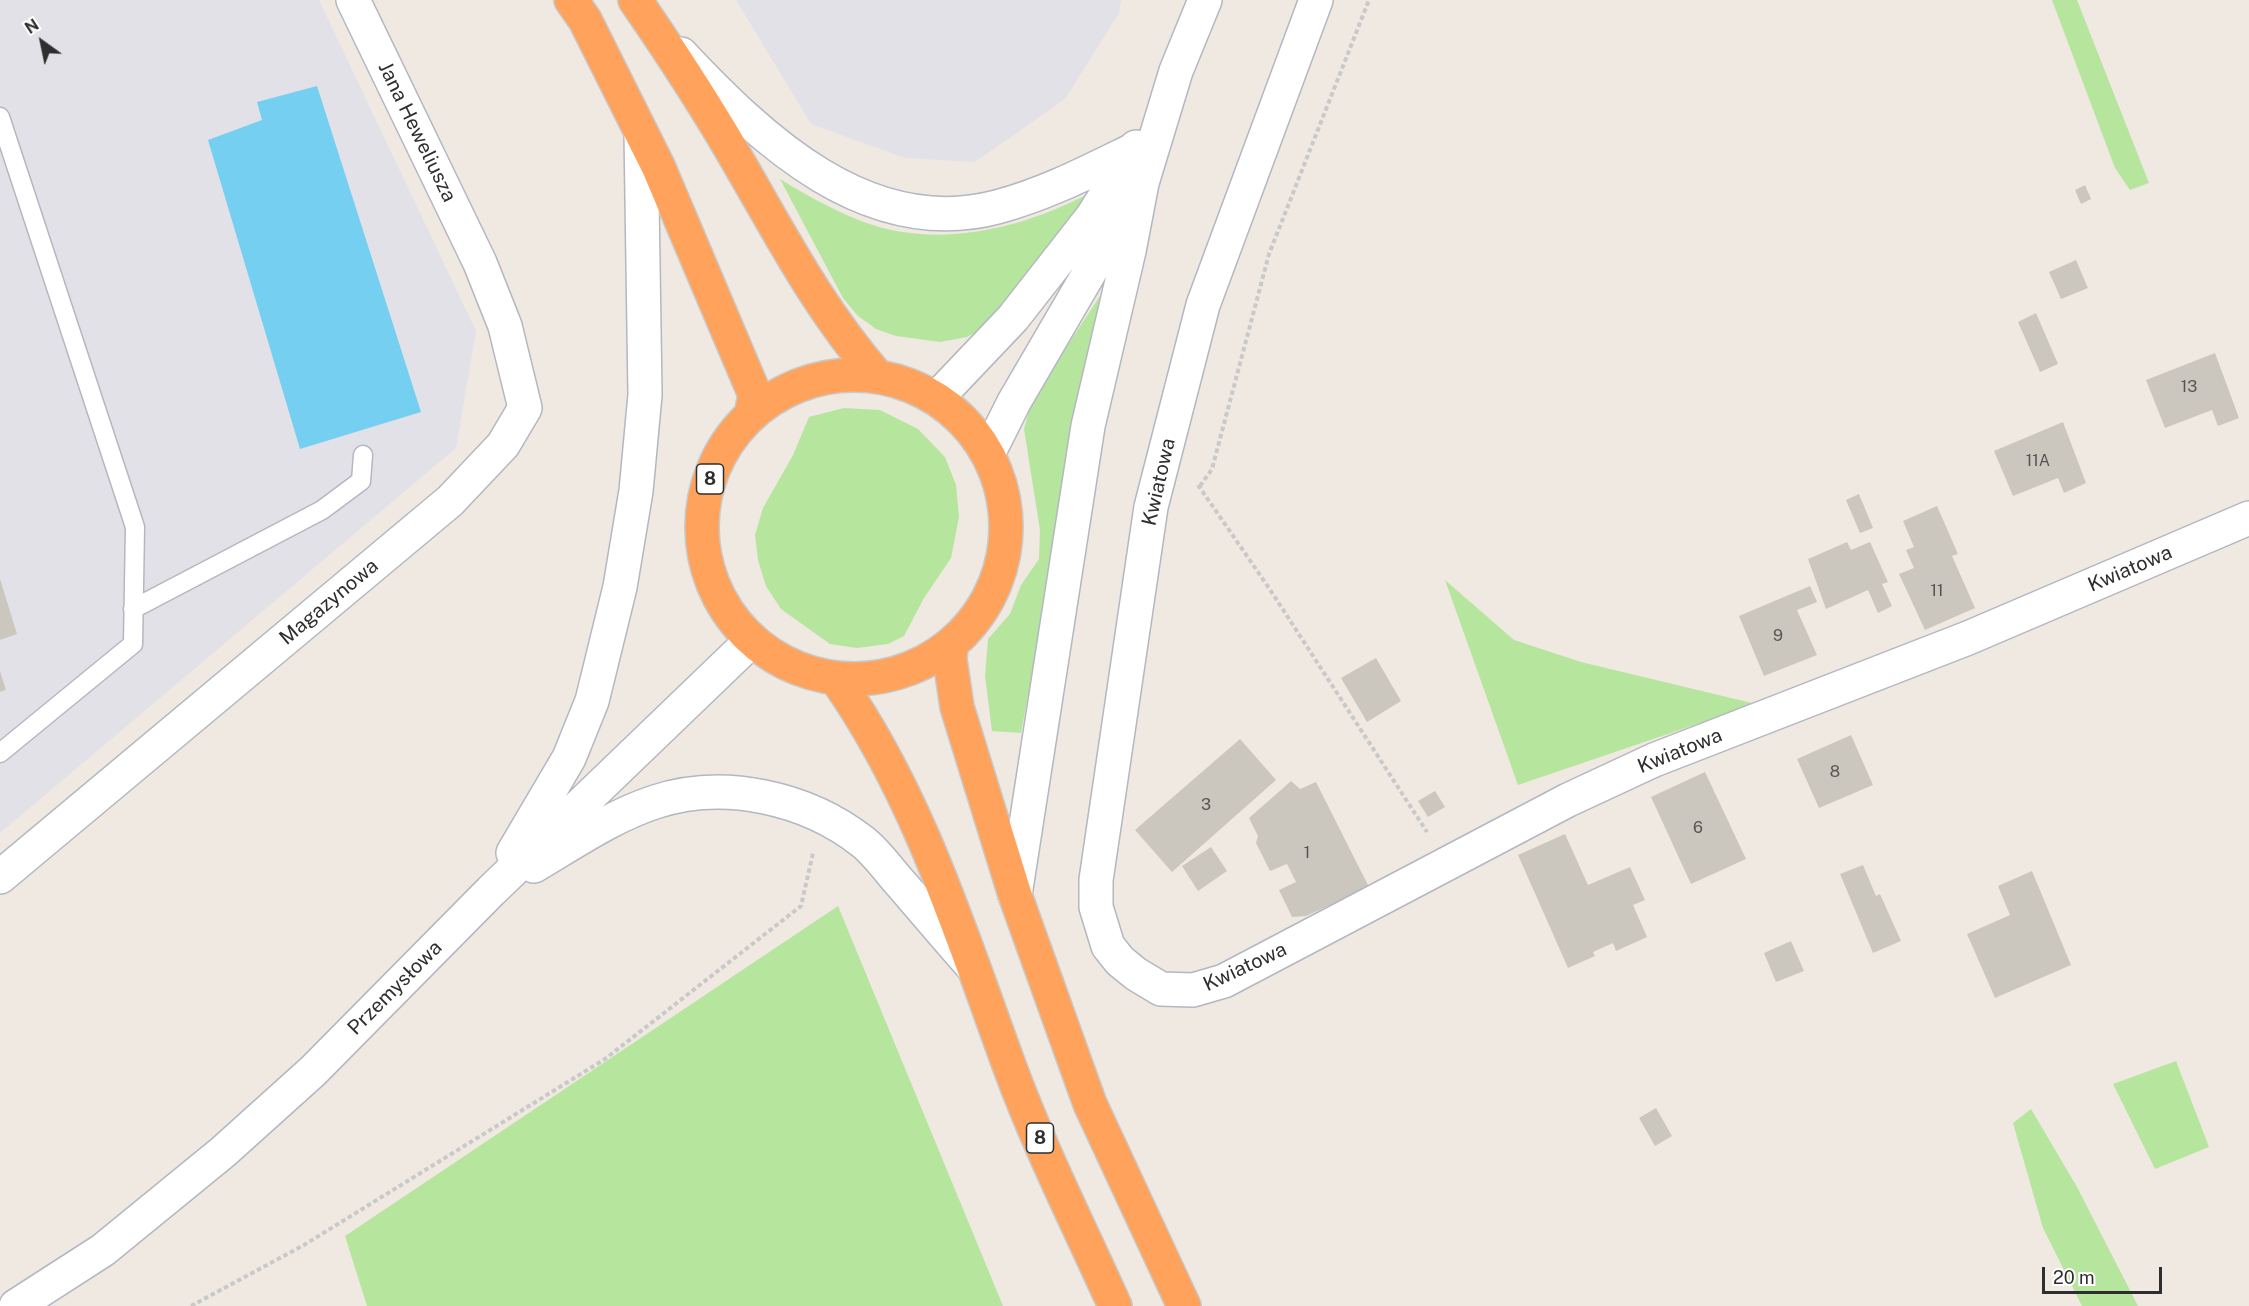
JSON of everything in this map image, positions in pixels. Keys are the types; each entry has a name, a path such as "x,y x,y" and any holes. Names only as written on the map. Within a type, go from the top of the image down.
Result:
{"highway":[{"path":"571,0 585,20 658,166 755,396 751,415"},
{"path":"642,10 742,168 803,276 843,337 878,377"},
{"name":"8","path":"843,375 878,377 908,384 936,399 966,423 988,454 1003,494 1007,535 1005,546 999,576 980,614 951,645 917,666 878,678 837,680 806,673 776,659 751,641 724,608 707,569 701,527 707,486 724,447 751,415 779,394 810,381 843,375"},
{"path":"951,645 950,660 957,707 1015,895 1090,1104 1184,1306"},
{"name":"8","path":"837,680 867,723 910,811 953,910 972,966 990,1007 1009,1066 1115,1306"}],"street":[{"name":"Jana Heweliusza","path":"353,0 480,263"},
{"path":"1015,895 1088,426 1129,251 1142,183 1176,71 1205,0"},
{"name":"Kwiatowa","path":"1316,0 1203,305 1151,507 1100,843 1096,907 1108,946 1120,961 1161,990 1193,990 1224,981 1568,800 1654,760 1968,638 2249,518"},
{"path":"642,10 705,80 755,127 820,177 883,205 964,213 995,208 1063,185 1135,149"},
{"path":"936,399 1013,318 1092,217 1135,149 1176,71"},
{"path":"491,891 569,758 592,701 620,587 636,491 645,395 641,133"},
{"path":"988,454 1014,402 1142,183"},
{"name":"Magazynowa","path":"0,877 450,501 503,445 525,408 504,326 480,263"},
{"name":"Przemysłowa","path":"16,1306 103,1250 223,1152 313,1071 491,891 751,641"},
{"path":"491,891 618,817 656,801 696,794 728,792 759,796 826,818 864,843 972,966"}],"lane":[{"path":"0,117 135,527 133,645 0,753"},
{"path":"133,609 322,510 362,482 363,455"}],"path":[{"path":"1200,486 1212,470 1269,254 1369,0"},
{"path":"1191,484 1200,486 1403,793 1446,864"},
{"path":"191,1306 304,1245 605,1059 801,906 816,843"}],"shaded area":[{"path":"0,0 319,0 476,331 456,448 0,833"},
{"path":"736,0 1121,0 1119,13 1065,99 975,162 905,158 811,124"}],"green space":[{"path":"2052,0 2077,0 2149,183 2130,190 2115,168"},
{"path":"780,179 820,202 861,221 890,230 919,234 949,234 1007,225 1036,217 1090,193 993,323 967,337 940,342 896,336 876,329 858,316 843,298"},
{"path":"1104,290 1021,733 992,731 985,676 988,639 1010,614 1021,585 1039,559 1040,530 1024,429 1032,399"},
{"path":"844,408 880,410 918,429 945,457 956,485 959,517 951,558 924,598 904,636 888,644 857,648 830,644 781,609 766,586 758,560 755,535 763,508 793,455 809,417"},
{"path":"1445,580 1514,640 1581,662 1756,704 1518,785"},
{"path":"838,906 1003,1306 367,1306 345,1236"},
{"path":"2176,1061 2209,1147 2155,1169 2113,1084"},
{"path":"2031,1109 2077,1187 2138,1306 2082,1306 2043,1228 2013,1123"}],"water":[{"path":"317,86 421,412 300,449 208,140 262,120 257,102"}],"building":[{"path":"2085,185 2091,199 2081,204 2075,190"},
{"path":"2076,260 2088,288 2061,299 2049,272"},
{"path":"2036,313 2058,364 2040,372 2018,322"},
{"path":"2215,353 2239,418 2218,426 2212,410 2165,428 2146,380"},
{"path":"2063,422 2086,483 2064,493 2058,478 2013,496 1994,451"},
{"path":"1859,494 1873,528 1860,533 1846,500"},
{"path":"1937,506 1958,554 1952,556 1975,608 1925,630 1899,574 1914,568 1906,550 1914,547 1903,521"},
{"path":"1847,542 1851,550 1870,542 1888,582 1882,584 1892,606 1878,613 1868,590 1826,609 1808,559"},
{"path":"0,579 17,634 0,640"},
{"path":"1810,586 1817,602 1797,610 1817,655 1764,676 1739,616"},
{"path":"1376,658 1401,701 1367,722 1341,678"},
{"path":"0,671 6,690 0,692"},
{"path":"1851,735 1873,785 1819,808 1797,759"},
{"path":"1240,739 1276,780 1172,872 1135,830"},
{"path":"1705,772 1746,859 1691,884 1651,797"},
{"path":"1291,781 1300,789 1316,782 1369,887 1306,916 1292,917 1279,890 1296,882 1287,864 1270,871 1256,843 1258,836 1249,818"},
{"path":"1435,791 1445,807 1428,817 1418,801"},
{"path":"1565,834 1588,885 1630,867 1645,900 1633,905 1647,937 1616,951 1613,943 1593,952 1595,956 1568,968 1518,855"},
{"path":"1211,847 1227,871 1198,891 1182,866"},
{"path":"1863,865 1876,896 1880,894 1901,941 1873,953 1840,874"},
{"path":"2032,871 2071,965 1995,998 1967,934 2010,915 1998,886"},
{"path":"1791,941 1804,971 1776,982 1764,953"},
{"path":"1656,1108 1672,1136 1655,1146 1639,1118"}]}
